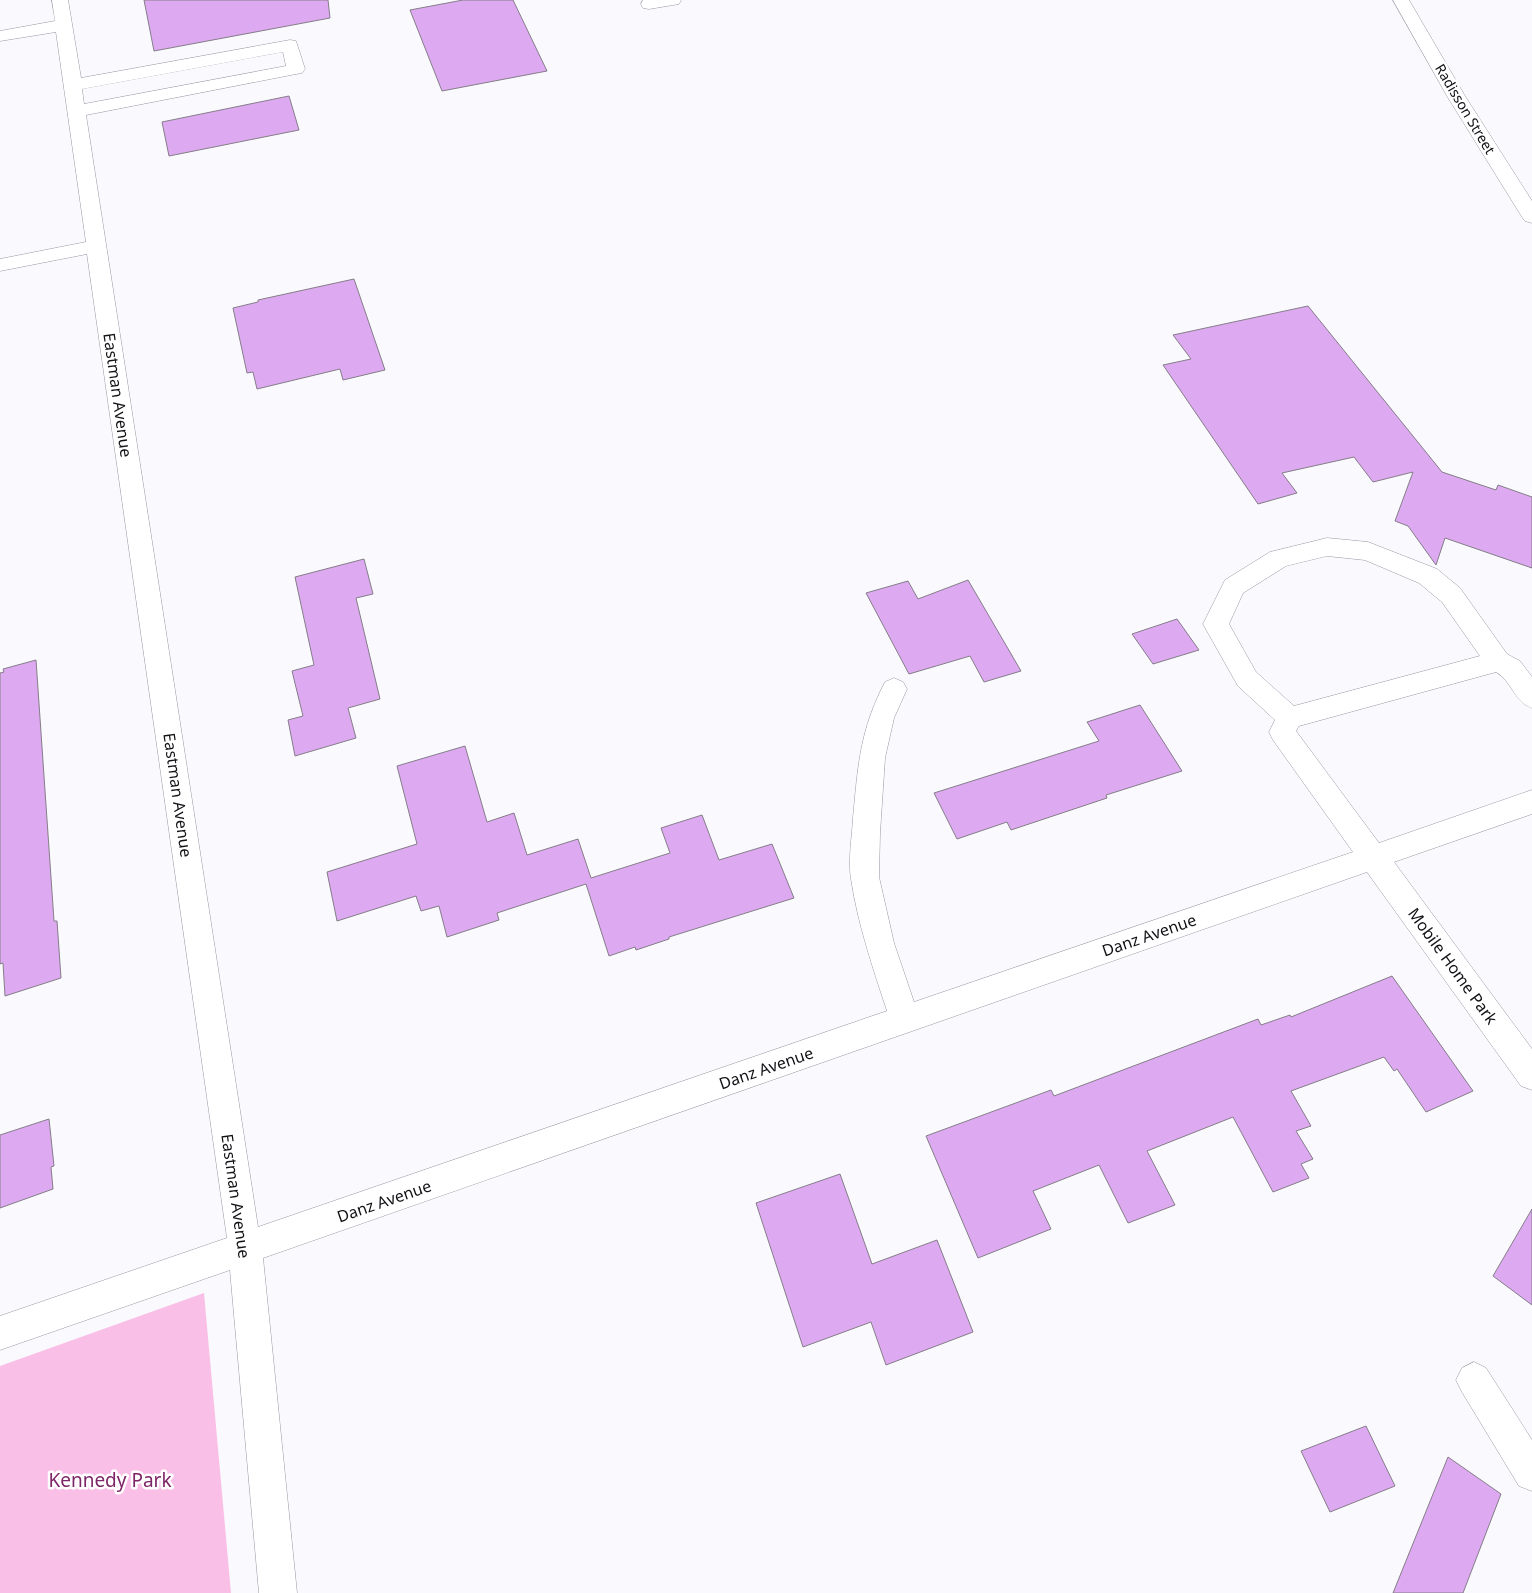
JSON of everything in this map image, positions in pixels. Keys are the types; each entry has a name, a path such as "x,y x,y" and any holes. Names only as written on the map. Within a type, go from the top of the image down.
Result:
{"street":[{"name":"Eastman Avenue","path":"60,0 245,1250 278,1593"},
{"path":"649,4 673,0"},
{"name":"Radisson Street","path":"1402,0 1456,96 1532,217"},
{"path":"0,36 64,25"},
{"path":"74,85 290,45 296,69 76,111"},
{"path":"142,72 147,98"},
{"path":"0,265 96,246"},
{"path":"1498,661 1290,718 1247,679 1216,624 1234,587 1279,559 1326,547 1368,551 1428,576 1451,595 1498,661 1511,668 1532,697"},
{"path":"894,689 881,718 872,758 866,833 865,877 879,943 905,1019"},
{"name":"Mobile Home Park","path":"1290,718 1282,732 1532,1075"},
{"name":"Danz Avenue","path":"0,1334 1532,802"},
{"path":"1474,1380 1532,1472"}],"green space":[{"name":"Kennedy Park","path":"204,1293 231,1593 0,1593 0,1366"}],"building":[{"path":"144,0 328,0 330,18 154,51"},
{"path":"463,0 513,0 547,71 442,91 410,10"},
{"path":"289,96 299,130 169,156 162,122"},
{"path":"354,279 385,370 343,380 340,369 257,389 253,372 247,373 233,308 258,302 258,300"},
{"path":"1308,306 1442,472 1496,490 1498,485 1532,497 1532,568 1445,538 1436,565 1408,526 1395,521 1413,472 1373,482 1354,457 1282,473 1297,493 1258,504 1163,365 1191,359 1173,335"},
{"path":"364,559 373,594 356,598 380,699 348,708 356,738 295,756 288,720 303,716 292,671 314,665 295,577"},
{"path":"968,580 1021,671 984,682 970,656 909,674 866,593 908,581 918,599"},
{"path":"1177,619 1199,650 1153,664 1132,634"},
{"path":"36,660 54,921 57,921 61,978 5,996 3,963 0,964 0,673 4,672 3,669"},
{"path":"1140,705 1182,771 1106,795 1107,798 1011,830 1007,822 957,839 934,793 1099,741 1087,722"},
{"path":"465,746 487,822 514,813 527,855 578,839 591,878 670,853 661,828 702,815 719,860 772,844 794,898 669,937 669,939 636,950 635,947 609,956 586,884 497,913 499,920 447,937 439,906 421,911 416,896 337,921 327,872 417,844 397,766"},
{"path":"1392,976 1473,1091 1426,1112 1397,1069 1394,1071 1384,1057 1291,1091 1311,1126 1296,1131 1313,1159 1301,1164 1309,1178 1273,1192 1233,1117 1147,1151 1175,1205 1128,1223 1099,1165 1033,1191 1051,1229 978,1258 926,1136 1051,1090 1054,1096 1258,1019 1261,1025 1290,1015 1291,1017"},
{"path":"49,1119 54,1166 51,1167 53,1189 0,1208 0,1135"},
{"path":"840,1174 872,1264 937,1240 973,1332 886,1365 871,1322 803,1347 756,1203"},
{"path":"1532,1209 1532,1305 1493,1276"},
{"path":"1366,1426 1395,1486 1330,1512 1301,1451"},
{"path":"1448,1457 1501,1494 1463,1593 1393,1593"}]}
